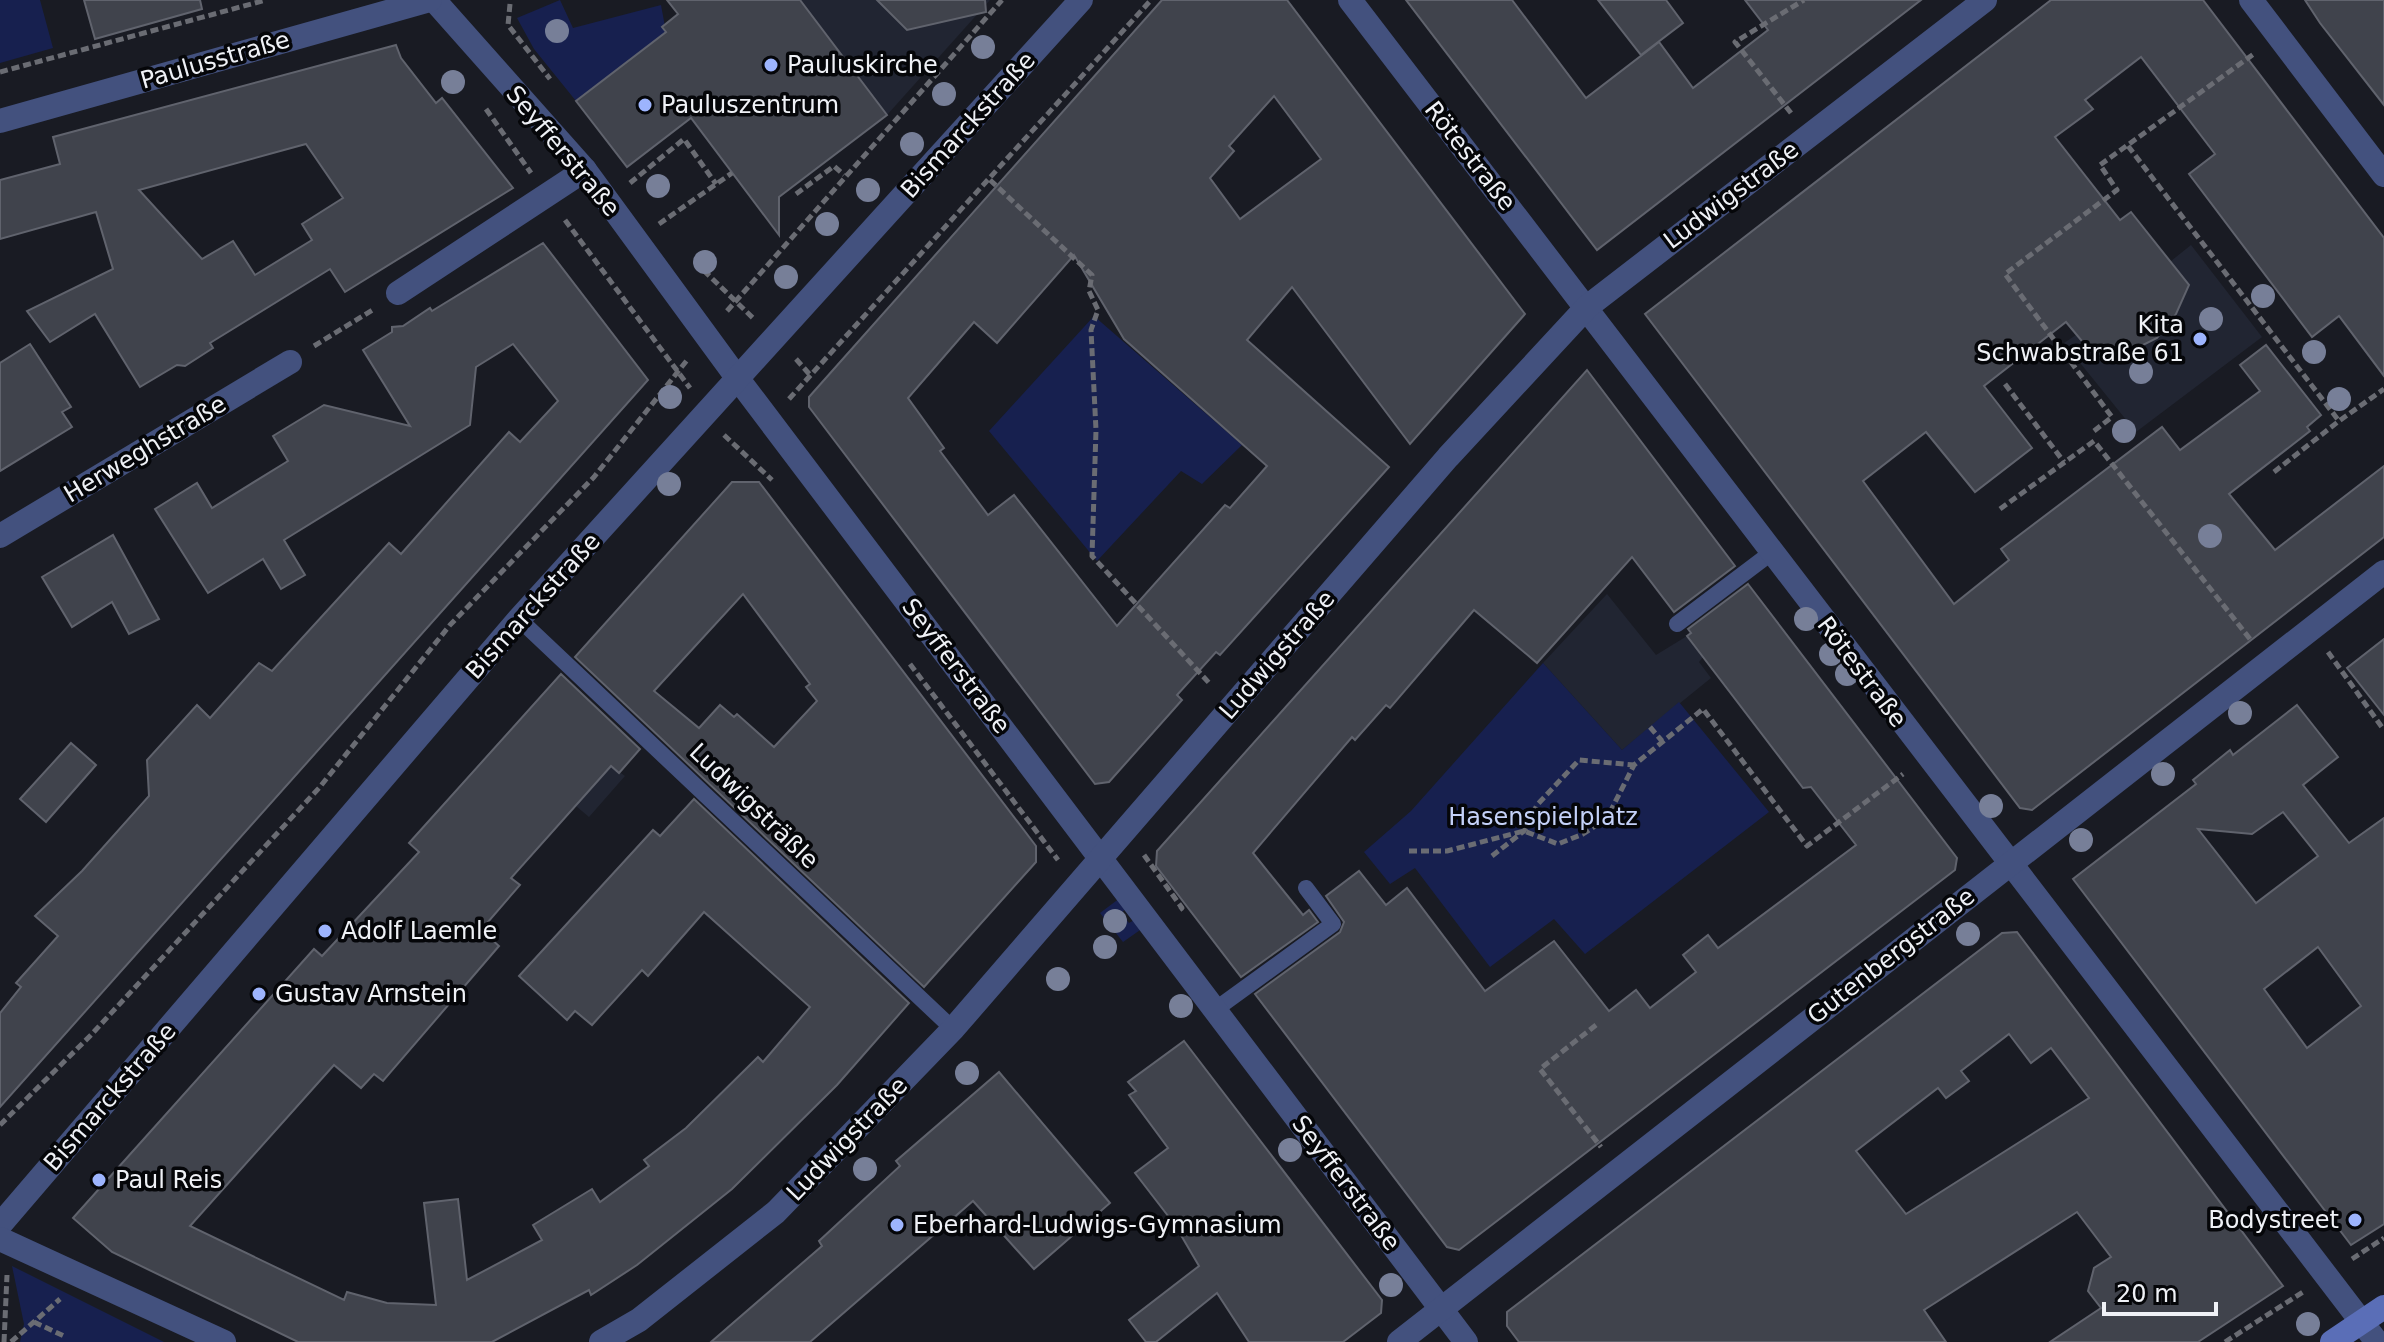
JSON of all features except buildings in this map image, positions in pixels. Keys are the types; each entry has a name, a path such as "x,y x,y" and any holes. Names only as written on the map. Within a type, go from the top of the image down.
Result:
{"main road":[{"path":"2332,1342 2384,1307"}],"street":[{"name":"Paulusstraße","path":"0,121 432,0"},
{"name":"Seyfferstraße","path":"432,0 585,170 707,338 1466,1342"},
{"name":"Bismarckstraße","path":"3,1236 519,619 1081,0"},
{"name":"Rötestraße","path":"1350,0 2377,1342"},
{"name":"Ludwigstraße","path":"601,1342 639,1320 776,1212 953,1029 1448,457 1587,307 1985,0"},
{"path":"2251,0 2384,175"},
{"path":"398,293 585,170"},
{"name":"Herweghstraße","path":"0,536 290,362"},
{"name":"Gutenbergstraße","path":"1399,1342 2384,572"},
{"path":"3,1236 68,1271 224,1342"}],"lane":[{"path":"1677,624 1771,553"},
{"name":"Ludwigsträßle","path":"519,619 953,1029"},
{"path":"1216,1009 1333,924 1306,888"}],"path":[{"path":"0,72 266,0"},
{"path":"0,1125 91,1035 319,788 450,625 594,477 733,302 1002,0"},
{"path":"770,421 1151,0"},
{"path":"1804,0 1735,42 1809,136"},
{"path":"508,25 510,4"},
{"path":"2094,431 2112,417 2005,274 2117,190 2100,165 2278,36"},
{"path":"482,104 533,175"},
{"path":"607,201 684,139 716,184"},
{"path":"2128,146 2339,421"},
{"path":"796,194 834,166 844,175"},
{"path":"651,214 660,226 732,173"},
{"path":"990,180 1092,275 1089,291 1098,310 1091,330 1096,430 1092,556 1232,708"},
{"path":"629,183 637,194"},
{"path":"568,223 678,371"},
{"path":"692,260 733,302 776,336 811,376"},
{"path":"290,362 398,293"},
{"path":"2005,384 2064,462"},
{"path":"2274,472 2384,389"},
{"path":"2000,509 2094,441 2268,662"},
{"path":"729,442 779,490"},
{"path":"2311,628 2384,730"},
{"path":"902,653 1063,866"},
{"path":"1409,851 1447,851 1524,831 1558,844 1583,834 1607,818 1634,765 1703,709 1807,846 1926,756"},
{"path":"1650,727 1662,741"},
{"path":"1492,856 1524,831 1537,805 1579,760 1634,765"},
{"path":"1596,1025 1540,1069 1618,1170"},
{"path":"3,1236 4,1342"},
{"path":"11,1342 60,1300 68,1271"},
{"path":"34,1322 66,1337"}],"shaded area":[{"path":"800,0 990,0 887,115"},
{"name":"Kita Schwabstraße 61","path":"2191,245 2262,337 2136,432 2064,343 2085,329 2097,342 2094,358 2108,357 2129,352 2163,330 2176,314 2189,286 2161,269"},
{"path":"1607,594 1656,655 1687,636 1703,657 1699,662 1711,678 1622,750 1543,663"},
{"path":"611,766 625,776 589,817 544,779 581,799"}],"green space":[{"path":"0,0 40,0 53,48 0,63"},
{"path":"560,0 573,28 661,5 666,32 576,101 534,49 517,18"},
{"path":"1094,316 1242,445 1202,484 1181,471 1097,561 989,431"},
{"name":"Hasenspielplatz","path":"1543,663 1622,750 1679,702 1769,812 1585,954 1554,919 1490,967 1415,868 1390,884 1364,852 1411,811"},
{"path":"1120,898 1127,908 1121,913 1129,923 1136,919 1143,928 1123,942 1100,913"},
{"path":"12,1266 164,1342 20,1342 24,1324"}],"place":[{"name":"Pauluskirche","path":"771,65"},
{"name":"Pauluszentrum","path":"645,105"},
{"name":"Kita Schwabstraße 61","path":"2200,339"},
{"name":"Adolf Laemle","path":"325,931"},
{"name":"Gustav Arnstein","path":"259,994"},
{"name":"Paul Reis","path":"99,1180"},
{"name":"Bodystreet","path":"2355,1220"},
{"name":"Eberhard-Ludwigs-Gymnasium","path":"897,1225"}]}
